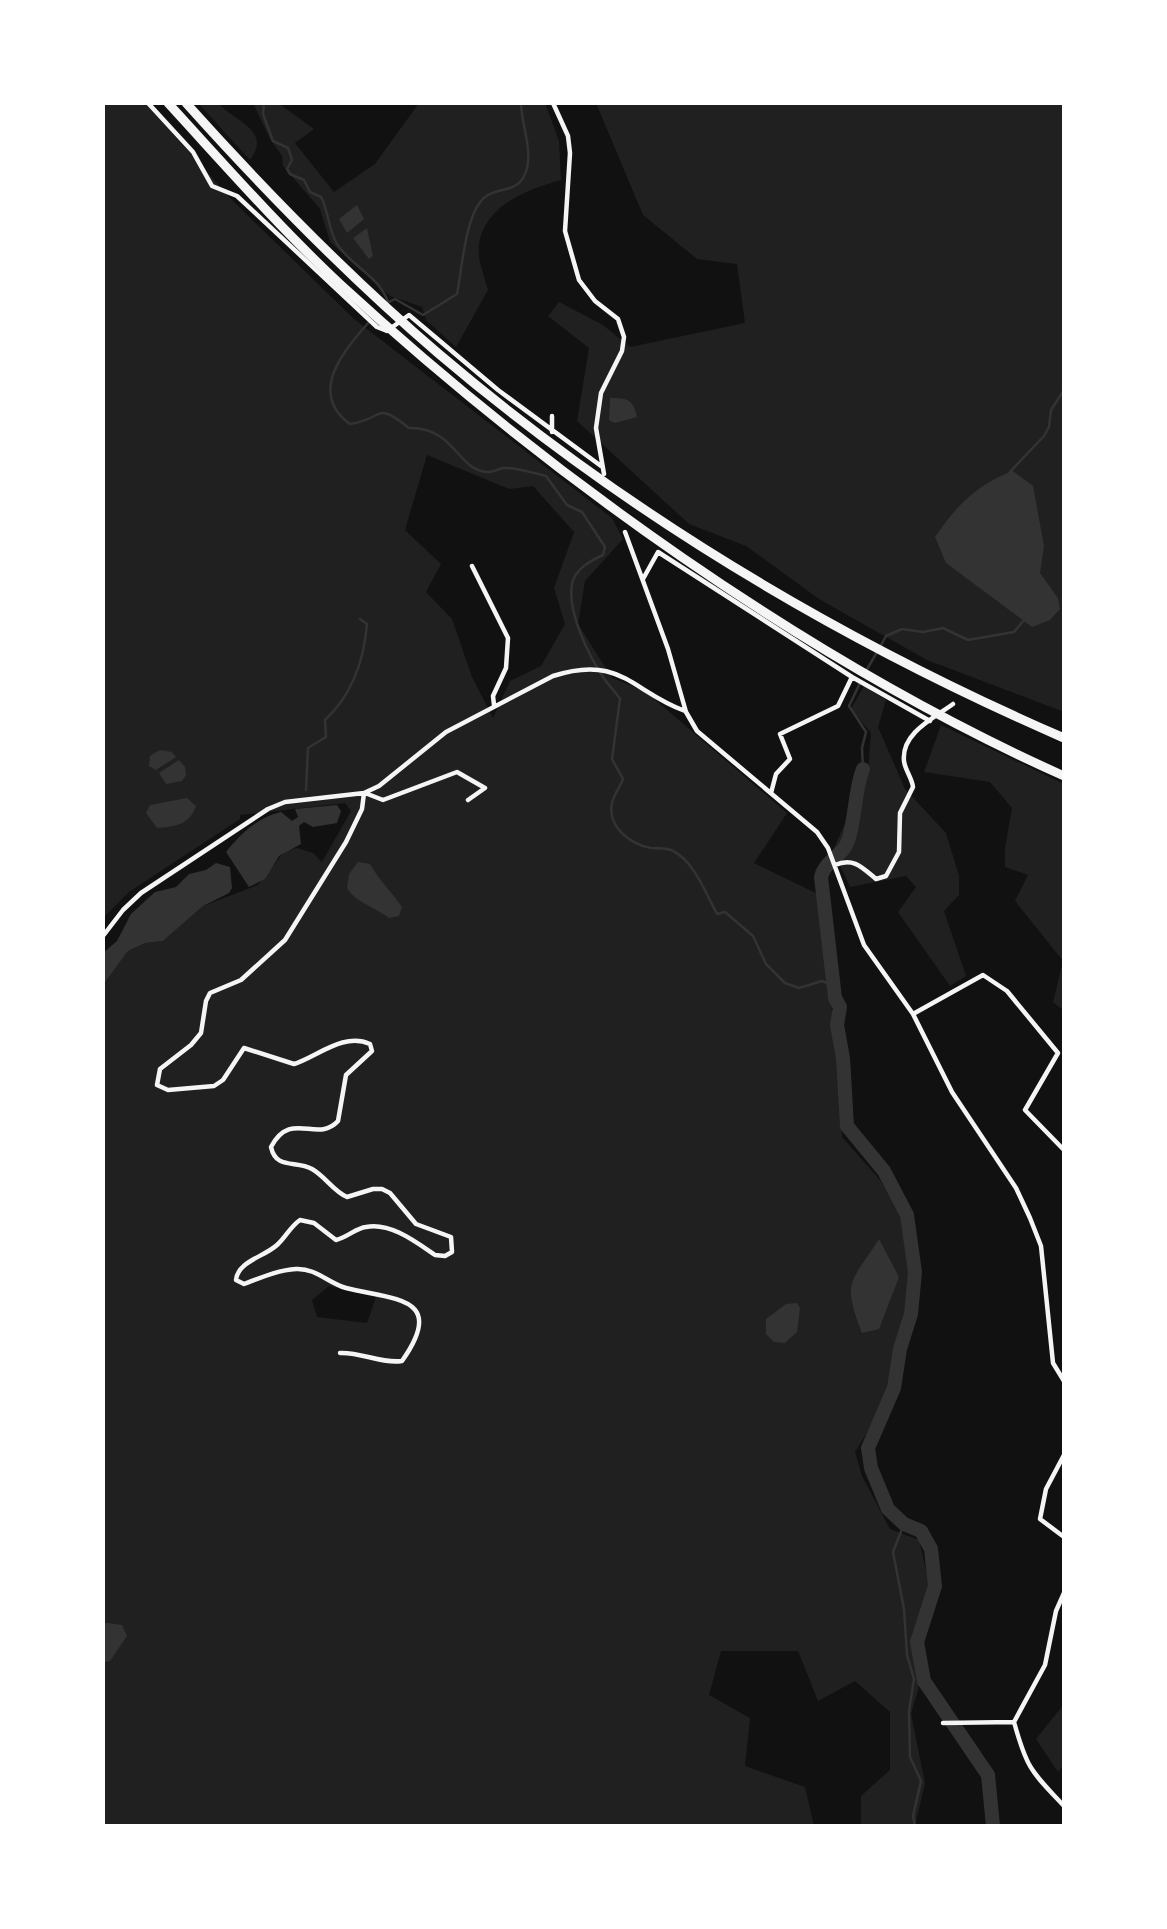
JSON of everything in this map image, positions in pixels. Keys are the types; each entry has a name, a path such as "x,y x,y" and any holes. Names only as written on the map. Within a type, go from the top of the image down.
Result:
{"highway":[{"path":"168,103 339,282 513,431 670,547 740,594 945,719 1064,776"},
{"path":"186,103 243,167 348,271 438,354 598,477 752,579 997,708 1064,738"}],"street":[{"path":"148,103 193,152 212,186 237,196 377,327 387,331 409,315 552,432 601,466"},
{"path":"553,103 568,136 570,153 565,231 579,280 595,301 618,319 624,337 622,351 601,393 596,428 604,474"},
{"path":"552,416 552,432"},
{"path":"625,532 686,712 697,731 817,832 828,848 864,945 913,1014 952,1093 1016,1188 1041,1246 1053,1363 1064,1381"},
{"path":"643,580 658,552 852,677 930,721"},
{"path":"472,566 508,638 506,668 493,696 494,705"},
{"path":"103,936 123,910 141,894 268,809 285,802 365,793 393,777 446,732 553,676 572,670 606,671 624,676 669,705 686,712"},
{"path":"771,793 776,774 790,760 780,734 838,706 852,677"},
{"path":"835,865 845,860 853,862 876,878 886,876 899,852 900,813 913,787 904,762 904,751 915,732 953,704"},
{"path":"365,793 383,800 457,772 485,788 468,800"},
{"path":"340,1353 359,1352 392,1363 402,1361 417,1339 420,1322 413,1307 398,1298 345,1288 312,1271 295,1269 244,1284 236,1280 237,1272 243,1266 277,1245 300,1220 314,1223 336,1240 351,1237 362,1227 381,1226 435,1255 444,1256 452,1252 451,1237 416,1224 390,1193 373,1189 347,1197 337,1193 311,1168 280,1162 273,1157 271,1147 277,1137 288,1129 295,1127 323,1131 338,1121 346,1075 368,1057 372,1051 370,1044 363,1041 338,1044 294,1064 244,1048 223,1080 214,1086 168,1090 157,1085 160,1069 191,1045 201,1033 206,1001 210,993 241,980 285,940 346,842 362,809 365,793"},
{"path":"913,1014 983,975 1007,991 1058,1053 1025,1110 1064,1150"},
{"path":"1064,1455 1046,1489 1040,1519 1064,1537"},
{"path":"1064,1593 1056,1611 1045,1665 1014,1722 1024,1760 1034,1776 1064,1806"},
{"path":"943,1724 1014,1722"}],"shaded area":[{"path":"103,103 145,103 234,202 354,319 612,518 623,539 585,581 578,624 612,678 645,691 787,813 754,863 818,894 837,1052 842,1137 880,1180 901,1215 911,1281 884,1405 855,1452 862,1476 890,1529 919,1540 930,1587 912,1634 919,1686 911,1714 925,1783 915,1826 861,1826 861,1796 890,1770 890,1712 855,1681 818,1701 798,1651 721,1651 709,1695 750,1718 745,1766 805,1787 814,1826 103,1826 103,1663 110,1661 122,1625 103,1622 103,985 128,951 145,943 163,941 203,906 258,885 285,851 297,848 313,853 322,862 351,811 345,803 240,815 240,819 129,892 103,918","holes":["427,455 509,489 533,486 574,532 554,588 565,624 541,666 510,681 493,718 472,677 452,619 426,592 441,564 405,530","329,1286 376,1297 367,1323 317,1317 312,1300"]},
{"path":"198,103 218,103 254,133 256,150 250,160"},
{"path":"253,103 278,103 314,129 295,143 334,192 375,164 419,103 545,103 559,141 561,180 535,188 509,201 489,220 482,232 479,246 480,262 488,290 456,347 426,320 422,307 390,296 330,242 320,209 283,166 282,156 270,139"},
{"path":"596,103 1064,103 1064,712 927,660 819,599 746,546 689,524 577,421 589,348 548,316 559,302 603,325 630,347 745,323 737,264 697,259 643,215"},
{"path":"357,205 364,219 347,233 339,219"},
{"path":"367,228 373,256 369,259 353,238"},
{"path":"610,398 621,398 631,403 637,417 615,423 609,420"},
{"path":"1013,471 1033,486 1044,546 1040,573 1058,598 1060,609 1050,620 1032,627 946,563 935,537 968,497 989,482"},
{"path":"864,686 886,700 878,727 905,789 946,833 959,876 959,895 944,911 966,976 950,986 898,912 916,887 906,876 850,887 833,850 868,772 871,733 851,709"},
{"path":"941,725 1062,783 1064,773 1064,1011 1053,1002 1063,961 1015,901 1028,875 1005,867 1005,848 1012,808 990,782 924,772"},
{"path":"160,750 172,752 176,757 156,770 149,766 150,756"},
{"path":"179,760 185,767 186,775 182,781 166,784 159,773"},
{"path":"187,798 196,806 190,817 181,824 157,828 146,813 150,805"},
{"path":"337,805 341,811 337,823 313,827 304,822 299,826 301,844 279,856 265,879 249,887 226,852 250,827 273,814 281,812 292,821 298,817 295,809"},
{"path":"358,862 370,864 402,907 399,916 389,918 361,901 347,888 349,874"},
{"path":"216,863 230,867 232,888 229,893 203,906 163,941 145,943 128,951 103,985 103,953 117,941 131,914 155,892 176,887 189,874 206,870"},
{"path":"879,1239 899,1277 879,1329 862,1333 852,1303 852,1283"},
{"path":"797,1303 800,1308 797,1332 785,1343 774,1342 766,1334 766,1319 786,1304"},
{"path":"103,1622 122,1625 127,1636 110,1661 103,1663"},
{"path":"1064,1704 1064,1765 1058,1772 1036,1739"}],"waterway":[{"path":"264,103 263,114 273,141 288,148 292,160 287,169 290,174 304,180 310,192 321,197 337,244 372,278 388,302"},
{"path":"387,303 395,299 423,315 457,294 469,228 478,205 489,194 515,186 527,169 528,151 521,103"},
{"path":"370,321 350,345 334,372 331,399 337,412 350,424 384,413 390,415 409,428 436,434 477,469 489,472 513,468 546,476 567,505 582,512 605,547 603,555 576,574 571,595 576,620 586,646 603,677 620,699 612,759 623,779 612,803 611,812 617,827 635,843 670,850 687,862 717,914 725,912 753,936 766,964 785,983 799,988 822,981 834,986"},
{"path":"1007,475 1044,436 1049,427 1051,410 1064,390"},
{"path":"306,790 308,748 326,737 325,720 343,700 360,664 367,624 360,619"},
{"path":"880,647 886,636 902,629 923,632 943,628 968,640 1014,632 1024,620"},
{"path":"866,671 877,652"},
{"path":"860,683 849,706 866,732 862,748 863,769"},
{"path":"863,769 848,841 842,851 826,866 821,877 835,998 840,1007 837,1025 843,1058 847,1126 884,1171 907,1215 915,1272 911,1314 900,1349 894,1388 868,1448 871,1468 888,1509 904,1524 921,1531 931,1549 935,1586 917,1642 924,1681 988,1775 993,1826"},
{"path":"904,1524 893,1552 904,1609 907,1655 914,1679 909,1711 910,1757 921,1781 913,1816 915,1826"}]}
